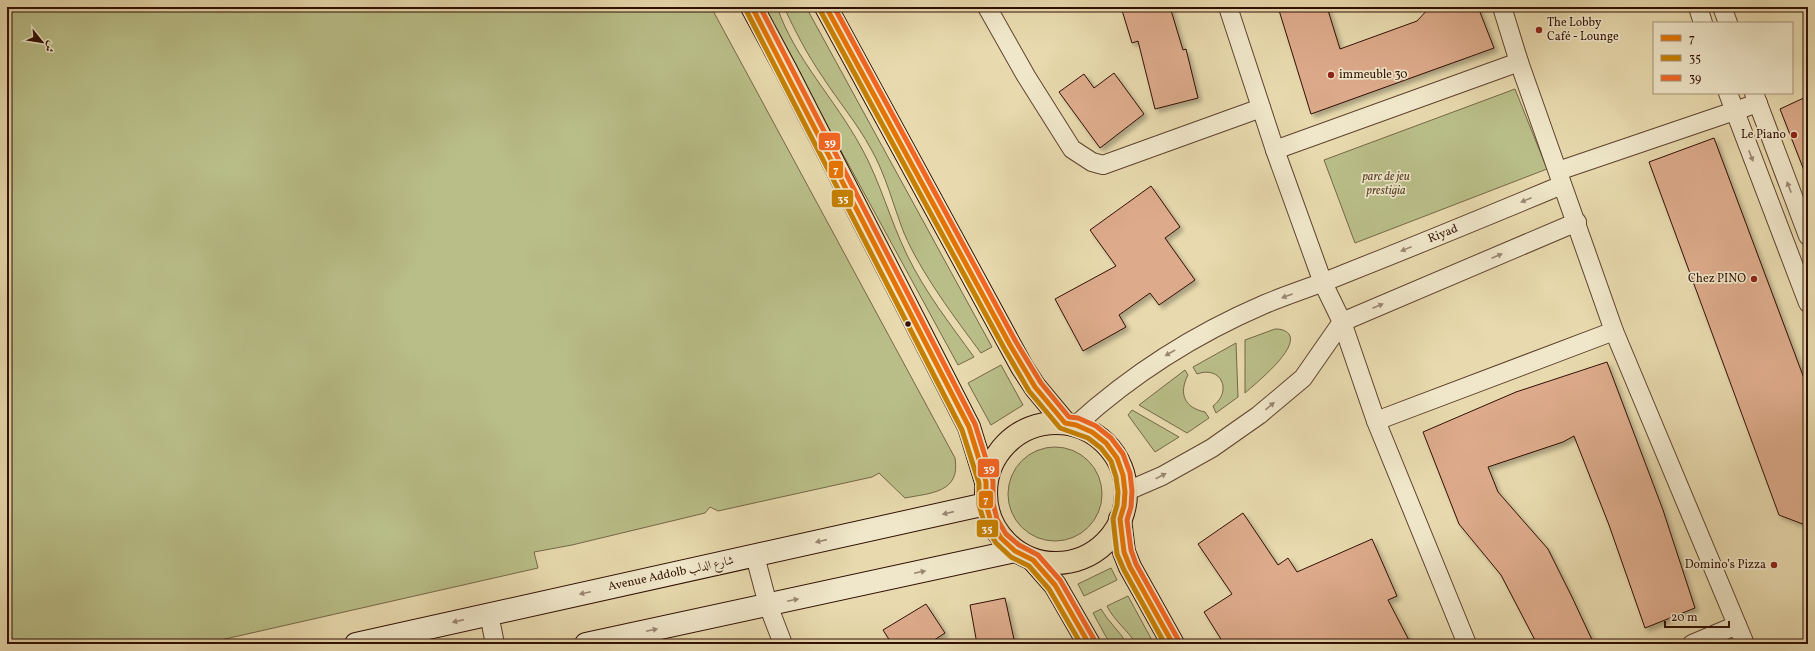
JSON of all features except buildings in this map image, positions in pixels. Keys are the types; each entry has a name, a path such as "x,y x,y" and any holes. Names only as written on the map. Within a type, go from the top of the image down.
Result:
{"main road":[{"path":"752,7 787,72 969,427 986,482 986,504 991,522 1001,538 1024,555 1055,585 1088,644"},
{"path":"826,7 1022,367 1035,387 1070,424"},
{"path":"986,482 1002,449 1014,437 1030,428 1047,423 1070,424 1092,432 1106,443 1119,463 1126,492 1124,506 1120,519 1108,540 1100,548 1086,558 1068,563 1057,564 1024,555"},
{"path":"1120,519 1124,552 1130,567 1173,644"}],"street":[{"path":"987,7 1026,76 1072,149 1092,162 1103,165 1261,108"},
{"path":"1228,7 1275,150 1324,283 1342,322 1376,421 1467,644"},
{"path":"1502,7 1519,62 1577,222 1614,331 1745,644"},
{"path":"1698,7 1703,22"},
{"path":"1722,7 1728,22"},
{"path":"1275,150 1519,62"},
{"path":"1728,94 1808,303"},
{"path":"1756,98 1808,236"},
{"name":"Riyad","path":"1324,283 1560,178 1734,111 1756,98"},
{"path":"1126,492 1162,476 1212,448 1259,415 1303,378 1342,322 1577,222"},
{"path":"1070,424 1159,359 1211,329 1266,303 1324,283"},
{"path":"1376,421 1614,331"},
{"name":"Avenue Addolb شارع الدلب","path":"356,644 986,504"},
{"path":"586,644 768,605 1024,555"},
{"path":"755,556 768,605 783,644"},
{"path":"488,614 495,644"},
{"path":"1692,644 1737,625"}],"green space":[{"path":"7,7 711,7 955,458 956,470 953,478 948,485 942,489 924,495 905,498 879,473 872,477 718,511 710,507 705,513 572,545 534,552 538,568 203,644 7,644"},
{"path":"765,7 777,7 794,44 851,129 874,173 901,242 914,269 938,308 974,357 958,365 804,83"},
{"path":"784,7 806,7 992,347 981,353 929,279 904,233 885,180 871,149 860,130 811,59"},
{"name":"parc de jeu prestigia","path":"1515,89 1547,169 1355,243 1324,160"},
{"path":"1275,329 1283,330 1289,334 1290,340 1288,348 1275,365 1245,393 1245,340"},
{"path":"1236,343 1238,397 1216,413 1213,406 1219,400 1222,393 1222,381 1218,376 1212,373 1205,372 1197,374 1193,367"},
{"path":"1001,365 1023,405 991,425 968,383"},
{"path":"1185,370 1188,375 1184,388 1185,399 1192,407 1205,412 1209,418 1187,433 1139,405"},
{"path":"1132,410 1179,437 1155,452 1128,415"},
{"path":"1055,447 1073,451 1088,461 1098,476 1102,494 1098,512 1088,527 1073,537 1055,541 1037,537 1022,527 1012,512 1008,494 1012,476 1022,461 1037,451"},
{"path":"1111,568 1117,580 1084,596 1078,584"},
{"path":"1128,596 1154,644 1136,644 1113,616 1107,606"},
{"path":"1101,609 1127,644 1110,644 1093,613"}],"transit line":[{"name":"7","path":"752,7 969,427 986,482 986,504 991,522 1001,538 1015,551 1033,560 1055,585 1089,644"},
{"name":"39","path":"760,7 975,424 993,481 993,503 997,519 1006,534 1019,545 1038,555 1060,580 1095,641"},
{"name":"7","path":"826,7 1010,345 1035,387 1065,423 1076,425 1092,432 1106,443 1117,458 1123,475 1125,492 1124,506 1120,519 1124,552 1130,567 1173,644"},
{"name":"39","path":"834,7 1016,342 1041,383 1069,417 1078,418 1096,426 1111,438 1123,454 1130,473 1132,491 1131,507 1127,520 1131,550 1136,564 1179,641"},
{"name":"35","path":"746,10 962,430 979,483 979,505 985,525 996,543 1011,557 1029,566 1049,589 1081,644"},
{"name":"35","path":"820,10 1004,348 1029,391 1060,428 1088,438 1101,448 1111,461 1116,477 1118,492 1117,505 1113,519 1117,554 1124,570 1165,644"}],"place":[{"name":"The Lobby Café - Lounge","path":"1539,30"},
{"name":"immeuble 30","path":"1331,75"},
{"name":"Le Piano","path":"1794,135"},
{"name":"Chez PINO","path":"1754,279"},
{"name":"Domino’s Pizza","path":"1774,565"}]}
